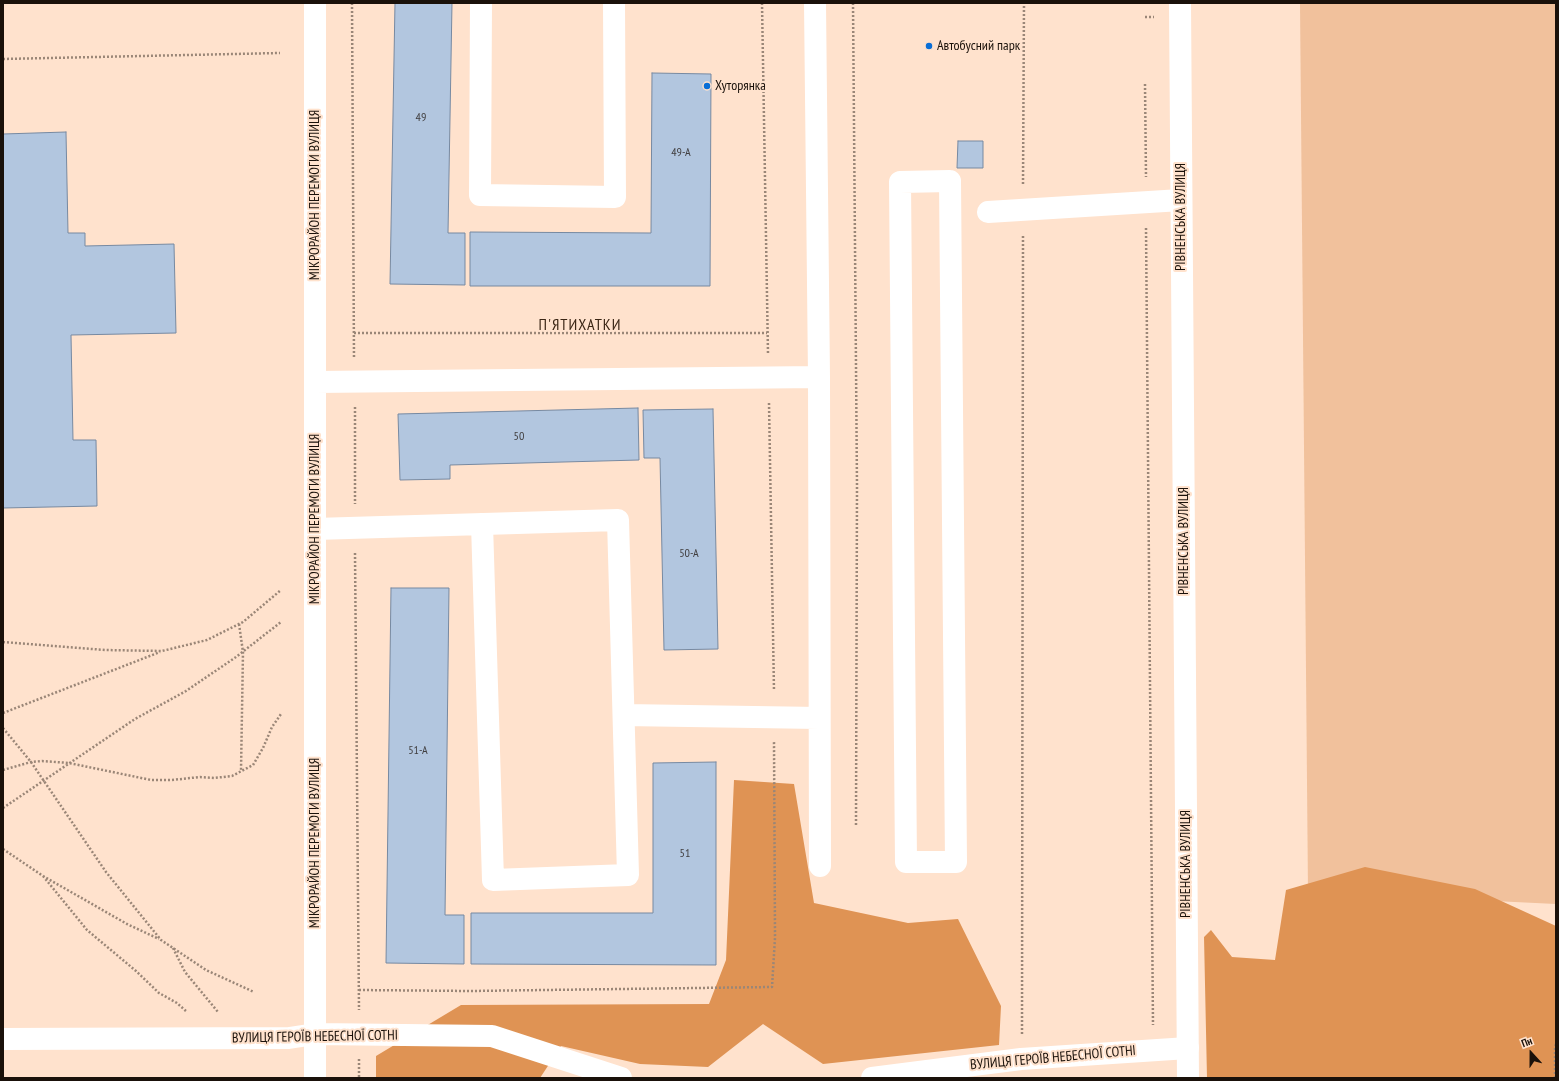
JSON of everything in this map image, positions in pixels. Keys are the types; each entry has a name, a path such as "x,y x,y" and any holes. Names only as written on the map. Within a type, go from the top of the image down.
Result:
{"street":[{"name":"МІКРОРАЙОН ПЕРЕМОГИ ВУЛИЦЯ","path":"315,3 315,1078"},
{"path":"481,3 480,195 615,197 614,3"},
{"path":"815,3 819,377 820,866"},
{"name":"РІВНЕНСЬКА ВУЛИЦЯ","path":"1180,3 1188,1078"},
{"path":"900,182 950,182 956,862 906,862 900,182"},
{"path":"988,212 1181,200"},
{"path":"315,382 819,377"},
{"path":"315,529 482,524 618,520 628,876 493,880 482,524"},
{"path":"624,715 819,718"},
{"name":"ВУЛИЦЯ ГЕРОЇВ НЕБЕСНОЇ СОТНІ","path":"3,1039 289,1038 314,1034 492,1036 621,1078"},
{"name":"ВУЛИЦЯ ГЕРОЇВ НЕБЕСНОЇ СОТНІ","path":"872,1078 954,1073 1022,1059 1188,1048"}],"path":[{"path":"359,990 470,992 772,987 776,938 774,717 762,3"},
{"path":"853,3 857,479 856,825"},
{"path":"1022,1059 1024,3"},
{"path":"3,58 280,53"},
{"path":"1145,84 1153,1050"},
{"path":"354,333 768,333"},
{"path":"3,713 162,651 207,640 243,622 281,590"},
{"path":"3,808 135,719 186,691 243,652 281,622"},
{"path":"239,624 243,652 242,771"},
{"path":"3,642 105,650 162,651"},
{"path":"3,770 30,762 42,761 69,763 151,780 232,776 253,765 263,748 272,727 282,714"},
{"path":"3,728 43,780 106,872 161,940"},
{"path":"3,848 43,876 127,924 161,940 206,970 254,992"},
{"path":"43,876 87,930 125,961 159,993 177,1003 192,1016 208,1038"},
{"path":"172,948 185,972 239,1038"},
{"path":"1555,1078 1556,1044"}],"shaded area":[{"path":"1300,3 1556,3 1556,904 1308,892"},
{"path":"734,780 794,784 814,903 908,923 958,919 1001,1006 999,1045 823,1064 763,1024 708,1067 640,1064 561,1046 540,1078 376,1078 376,1056 461,1005 709,1004 726,960"},
{"path":"1365,867 1475,889 1556,926 1556,1078 1207,1078 1204,937 1211,930 1232,957 1275,960 1286,890"}],"building":[{"path":"395,3 452,3 448,233 465,233 465,285 390,284"},
{"path":"652,73 711,74 710,286 470,286 470,232 651,233"},
{"path":"66,132 68,233 85,233 85,246 174,244 176,333 71,335 73,440 96,440 97,506 3,508 3,134"},
{"path":"958,141 983,141 983,168 957,168"},
{"path":"638,408 639,460 450,465 450,479 400,480 398,414"},
{"path":"713,409 718,649 664,650 660,458 644,458 643,410"},
{"path":"391,588 449,588 445,915 464,915 464,964 386,963"},
{"path":"716,762 716,965 471,964 471,913 653,913 653,763"}],"place":[{"name":"Автобусний парк","path":"929,46"},
{"name":"Хуторянка","path":"707,86"}],"district":[{"name":"П'ЯТИХАТКИ","path":"580,325"}]}
